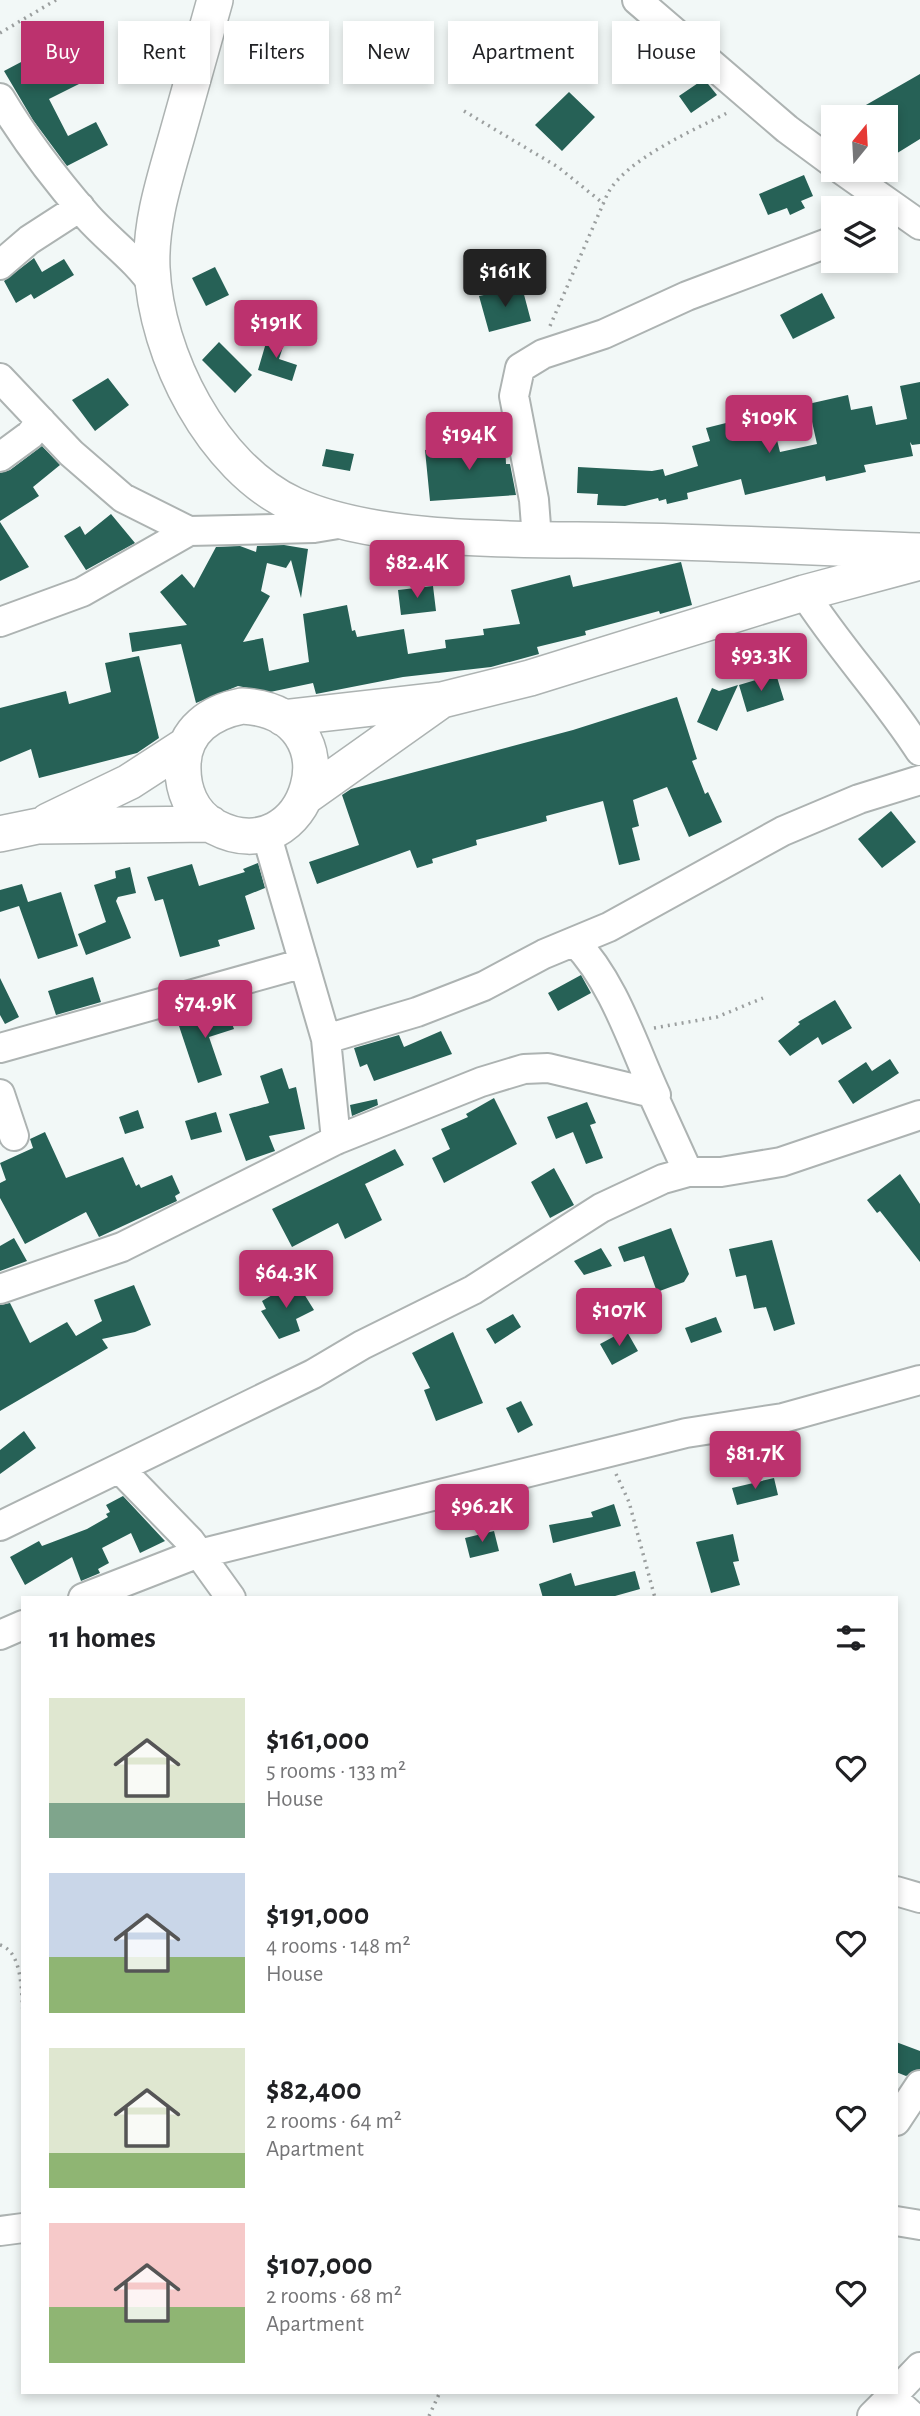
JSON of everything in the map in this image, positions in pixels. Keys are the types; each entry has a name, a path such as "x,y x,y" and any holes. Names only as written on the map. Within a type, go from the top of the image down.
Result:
{"main road":[{"path":"215,0 155,219 152,266 154,286 169,347 187,390 207,426 227,452 264,487 291,503 346,523 412,532 537,539 920,551"},
{"path":"283,718 442,699 530,678 804,593 920,562"},
{"path":"183,747 184,787 191,803 211,824 237,835 266,833 291,818 308,795 442,699"},
{"path":"38,826 129,782 183,747 203,723 228,709 257,707 283,718 295,727 310,752 312,766 308,795"},
{"path":"0,834 38,826 211,824"}],"street":[{"path":"637,0 752,99 821,154"},
{"path":"2,108 80,207 144,272 154,286"},
{"path":"857,182 903,220"},
{"path":"0,264 37,234 80,207"},
{"path":"537,539 534,500 514,387 520,368 543,354 604,334 687,296 821,246"},
{"path":"0,378 41,421 123,498 189,531 314,528 346,523"},
{"path":"0,457 30,435 41,421"},
{"path":"0,622 82,592 189,531"},
{"path":"804,593 824,625 896,715 920,751"},
{"path":"326,1039 457,997 575,942 783,831 859,799 920,780"},
{"path":"266,833 326,1039 337,1140"},
{"path":"575,942 594,966 628,1032 688,1172"},
{"path":"0,1048 304,963"},
{"path":"0,1289 122,1247 337,1140 449,1093 524,1069 548,1068 635,1087 656,1095"},
{"path":"0,1094 14,1136"},
{"path":"0,1526 313,1374 385,1333 473,1290 601,1208 663,1179 688,1172 721,1172 780,1162 920,1115"},
{"path":"88,1596 148,1570 199,1554 685,1433 783,1418 920,1380"},
{"path":"120,1469 199,1554 230,1596"},
{"path":"0,1635 21,1626"},
{"path":"898,1892 920,1898"},
{"path":"898,2118 920,2085"},
{"path":"898,2221 920,2225"},
{"path":"0,2231 21,2228"},
{"path":"898,2390 920,2367"},
{"path":"889,2399 912,2416"}],"path":[{"path":"0,33 56,0"},
{"path":"543,354 556,310 611,187 630,167 752,99"},
{"path":"464,111 558,167 604,204"},
{"path":"628,1032 701,1021 763,998"},
{"path":"605,1453 629,1502 654,1596"},
{"path":"0,1945 9,1949 16,1960 21,1997"},
{"path":"429,2416 439,2394"}],"building":[{"path":"21,62 21,84 79,84 49,99 68,136 96,122 108,145 67,166 33,120 4,71"},
{"path":"920,74 920,139 898,153 898,105 866,105"},
{"path":"697,84 708,84 717,95 691,113 679,96"},
{"path":"569,92 595,117 562,151 535,125"},
{"path":"804,175 813,196 801,201 805,208 790,215 787,208 768,215 759,194"},
{"path":"34,258 42,272 64,259 74,275 34,299 31,294 16,303 4,281"},
{"path":"215,267 229,295 206,306 192,278"},
{"path":"522,287 531,321 489,332 479,296"},
{"path":"822,293 835,318 793,339 780,315"},
{"path":"268,336 285,341 279,359 297,365 292,381 258,370"},
{"path":"219,342 252,375 235,393 202,360"},
{"path":"108,378 129,405 95,431 72,400"},
{"path":"920,382 920,444 912,445 910,442 913,456 864,465 866,472 826,481 825,476 745,495 741,479 687,493 688,499 667,504 666,499 659,501 658,498 625,506 597,505 598,494 577,493 578,467 652,471 663,469 665,476 698,466 692,446 710,441 706,428 770,412 780,452 817,444 808,404 848,395 851,410 872,406 876,425 907,419 900,386"},
{"path":"505,442 506,464 510,464 516,495 430,501 425,450"},
{"path":"42,446 60,465 33,487 39,496 0,521 0,473 10,470"},
{"path":"326,449 354,454 350,471 322,466"},
{"path":"111,514 135,543 86,570 64,536 80,526 85,535"},
{"path":"0,522 29,567 0,581"},
{"path":"284,545 308,549 301,598 291,560 286,568 267,563 261,591 270,596 243,642 263,638 269,671 309,662 303,614 347,605 352,631 355,630 357,637 404,629 408,654 446,648 445,640 484,635 483,629 520,624 511,590 570,575 573,587 681,562 692,605 585,631 586,635 537,647 539,654 491,667 403,677 316,694 313,683 270,692 238,686 196,703 181,644 132,652 129,633 187,625 160,592 182,574 194,588 216,547 240,546 256,552 257,546"},
{"path":"433,586 436,611 401,615 398,590"},
{"path":"139,656 159,738 137,753 39,778 31,749 0,762 0,708 66,691 69,704 111,692 105,663"},
{"path":"776,674 784,700 747,712 739,685"},
{"path":"738,685 717,731 697,722 712,688 719,691"},
{"path":"677,697 697,759 692,761 705,794 708,792 722,822 689,837 667,787 633,800 639,826 632,828 640,860 619,865 603,801 546,816 547,821 476,840 477,845 432,859 433,863 417,868 410,850 317,884 309,862 359,845 342,795 351,789 573,730"},
{"path":"891,811 916,842 882,868 858,839"},
{"path":"258,863 265,888 245,896 255,929 218,940 220,946 180,957 163,899 155,901 147,877 192,864 199,886 245,872 243,869"},
{"path":"130,867 136,893 118,897 116,901 131,938 86,955 78,934 106,922 94,885 116,878 115,871"},
{"path":"22,884 28,902 61,892 78,946 38,959 19,906 0,912 0,890"},
{"path":"581,975 591,993 558,1011 548,993"},
{"path":"93,977 101,1002 56,1015 48,991"},
{"path":"0,978 19,1017 5,1024 0,1015"},
{"path":"835,1000 852,1028 822,1045 818,1037 790,1056 778,1041 800,1024 798,1022"},
{"path":"225,1004 234,1029 209,1037 222,1075 198,1083 177,1020"},
{"path":"441,1031 452,1054 374,1081 367,1064 360,1067 354,1048 399,1035 404,1047"},
{"path":"890,1059 899,1073 853,1104 838,1081 866,1062 872,1071"},
{"path":"282,1068 289,1089 296,1087 305,1129 269,1136 275,1151 246,1161 229,1114 269,1103 260,1076"},
{"path":"494,1098 517,1144 444,1183 432,1158 450,1149 441,1129 468,1117 466,1114"},
{"path":"377,1099 378,1105 352,1116 350,1105"},
{"path":"587,1102 596,1123 590,1125 603,1158 586,1164 573,1132 556,1139 547,1117"},
{"path":"138,1110 144,1128 125,1134 119,1117"},
{"path":"216,1112 222,1132 191,1140 185,1121"},
{"path":"45,1132 66,1178 123,1157 136,1186 139,1184 141,1188 172,1175 180,1193 175,1196 177,1201 99,1237 86,1212 25,1244 0,1198 0,1183 6,1180 0,1163 33,1148 30,1139"},
{"path":"395,1149 404,1165 365,1184 382,1220 345,1239 338,1223 292,1247 272,1209"},
{"path":"554,1168 574,1205 550,1218 531,1182"},
{"path":"900,1174 920,1204 920,1262 880,1211 877,1213 867,1200"},
{"path":"671,1228 689,1274 684,1282 657,1292 644,1256 624,1262 618,1247"},
{"path":"14,1238 27,1261 0,1271 0,1246"},
{"path":"772,1240 795,1324 774,1331 766,1307 754,1309 746,1275 736,1277 729,1249"},
{"path":"601,1248 612,1266 584,1275 574,1261"},
{"path":"296,1281 314,1310 296,1319 300,1331 279,1339 261,1311 266,1309 262,1301"},
{"path":"134,1285 151,1325 135,1332 102,1339 108,1348 0,1411 0,1305 10,1303 30,1343 67,1322 76,1336 102,1321 94,1300"},
{"path":"513,1314 521,1327 495,1344 486,1329"},
{"path":"716,1317 722,1332 691,1343 685,1328"},
{"path":"626,1330 638,1351 612,1365 600,1344"},
{"path":"453,1332 483,1403 436,1421 424,1390 430,1388 412,1353"},
{"path":"521,1401 533,1425 518,1433 506,1408"},
{"path":"24,1431 36,1448 0,1474 0,1450"},
{"path":"774,1478 778,1495 737,1505 732,1488"},
{"path":"123,1496 165,1541 140,1553 131,1533 102,1548 109,1563 98,1569 100,1573 81,1581 72,1557 25,1585 10,1557 39,1541 42,1546 87,1529 108,1517 106,1514 110,1512 106,1505"},
{"path":"614,1504 621,1526 553,1543 549,1525 593,1517 591,1512"},
{"path":"494,1531 499,1551 470,1558 465,1538"},
{"path":"733,1534 739,1561 733,1562 740,1585 711,1593 696,1542"},
{"path":"635,1571 640,1589 615,1596 542,1596 539,1584 571,1573 575,1586"},
{"path":"898,2043 920,2051 920,2069 906,2076 898,2073"}]}
